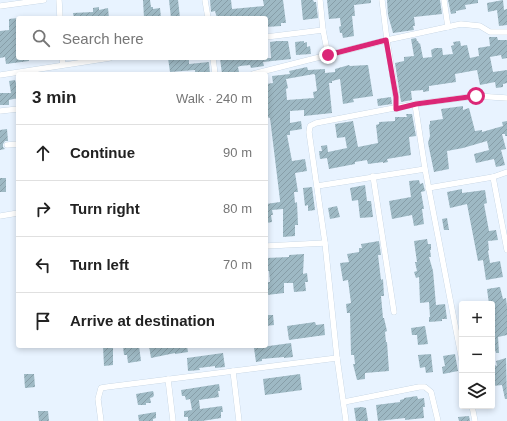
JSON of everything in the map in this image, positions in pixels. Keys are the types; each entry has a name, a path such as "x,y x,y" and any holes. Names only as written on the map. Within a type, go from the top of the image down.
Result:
{"street":[{"path":"0,6 44,0"},
{"path":"59,0 60,16"},
{"path":"205,0 208,16"},
{"path":"320,0 323,30 328,55"},
{"path":"382,0 386,40 396,97 396,109"},
{"path":"444,0 448,27"},
{"path":"261,72 386,40 461,24 480,26 490,32 507,32"},
{"path":"268,37 323,30"},
{"path":"0,75 62,61 78,60"},
{"path":"213,60 215,72"},
{"path":"346,421 336,358 325,243 308,132 310,126 316,123 416,104 476,96 507,98"},
{"path":"416,104 424,169 459,346"},
{"path":"0,111 16,109"},
{"path":"7,145 16,144"},
{"path":"317,186 424,169"},
{"path":"428,188 493,177 507,172"},
{"path":"373,176 394,312"},
{"path":"493,177 507,250"},
{"path":"0,216 16,213"},
{"path":"268,246 325,243"},
{"path":"102,421 98,399 101,388 336,358"},
{"path":"233,371 239,421"},
{"path":"168,379 173,421"},
{"path":"344,402 425,387 431,392 438,421"},
{"path":"473,409 475,421"}],"building":[{"path":"143,0 150,0 151,7 153,7 153,9 160,8 161,16 144,16"},
{"path":"169,0 178,0 180,16 171,16"},
{"path":"210,0 231,0 232,9 264,6 263,0 283,0 286,23 281,23 281,26 268,27 268,16 216,16 215,11 211,12"},
{"path":"301,0 313,0 316,2 318,18 303,20"},
{"path":"327,0 371,0 371,3 354,5 355,16 352,16 354,36 343,38 339,27 341,26 340,18 329,19"},
{"path":"387,0 440,0 442,14 414,17 414,30 393,33 388,15"},
{"path":"448,0 478,0 478,3 465,5 466,9 456,11 456,13 451,14"},
{"path":"503,0 504,10 507,9 507,25 499,26 497,10 488,12 487,3"},
{"path":"99,7 99,10 108,8 109,16 74,16 73,13 93,12 93,8"},
{"path":"16,18 16,60 29,61 6,64 5,57 0,58 0,31 9,30 9,19"},
{"path":"489,37 497,37 498,40 507,40 507,58 502,59 501,55 490,57 493,72 507,70 507,83 503,84 503,87 496,88 495,82 480,85 477,70 455,74 456,82 429,86 429,91 411,91 412,100 401,102 395,63 404,61 404,57 414,56 411,39 416,38 419,44 420,43 423,58 432,57 431,50 435,48 442,48 443,55 453,54 451,46 454,45 453,42 460,41 461,46 467,45 470,58 479,56 478,48 490,46"},
{"path":"288,41 291,59 263,62 264,66 251,68 250,65 240,66 238,67 239,72 222,72 220,60 268,60 268,58 271,58 270,42"},
{"path":"304,41 304,43 307,42 307,47 310,46 311,54 296,55 295,42"},
{"path":"168,60 189,60 189,64 209,62 210,72 195,72 195,70 170,72"},
{"path":"349,65 368,65 373,96 353,99 354,102 343,104 340,79 329,83 332,113 304,116 304,110 290,111 290,123 301,121 302,129 290,131 290,135 287,135 292,161 305,159 307,171 295,173 298,192 294,192 295,203 297,202 298,225 295,225 295,236 283,237 283,209 272,210 272,222 268,223 268,204 280,202 280,200 270,118 268,118 268,84 273,83 272,76 290,74 289,71 307,67 308,70 325,69 325,73 335,72 335,69","holes":["314,74 317,91 313,92 314,98 287,100 286,89 288,88 286,79"]},
{"path":"15,80 16,98 9,100 9,105 0,105 0,93 11,93 9,81"},
{"path":"391,97 392,104 378,106 377,99"},
{"path":"463,106 463,110 469,108 475,131 482,130 482,132 503,126 502,122 507,121 507,136 502,134 506,149 501,150 505,165 496,167 494,159 476,163 474,154 489,150 487,141 447,151 449,169 434,172 428,143 430,136 430,121 443,119 441,109"},
{"path":"406,114 412,114 416,136 409,137 411,155 387,159 388,162 383,163 368,164 367,160 329,169 327,158 320,159 319,151 322,151 321,146 327,145 328,152 347,148 345,137 337,138 335,124 353,121 358,147 378,143 376,125 379,124 379,122 395,121 395,117 407,117"},
{"path":"7,129 8,141 5,141 3,144 5,149 0,150 0,130"},
{"path":"0,178 6,178 6,192 0,192"},
{"path":"419,180 420,184 423,183 425,191 421,192 424,209 422,209 424,224 414,226 412,215 392,219 389,201 411,197 409,181"},
{"path":"365,185 367,201 371,201 373,217 360,218 358,200 352,201 350,188"},
{"path":"312,187 315,210 308,211 308,205 305,206 303,188"},
{"path":"462,189 462,193 485,190 487,203 484,204 489,231 496,230 498,240 488,241 490,263 500,261 503,277 486,280 483,260 478,261 467,204 450,208 447,192"},
{"path":"337,206 340,217 330,219 328,208"},
{"path":"447,218 449,230 444,230 442,219"},
{"path":"427,239 428,244 431,244 431,257 429,257 433,271 436,305 445,304 447,319 442,319 442,321 429,322 429,302 420,303 419,277 416,278 414,272 417,271 415,262 417,262 414,241"},
{"path":"379,241 381,255 378,255 381,280 383,279 384,296 381,296 383,318 387,331 385,332 389,371 365,373 365,379 357,380 353,364 355,364 354,355 351,355 350,313 347,313 346,304 351,303 348,280 343,281 340,263 349,262 347,254 359,252 359,248 362,248 361,244"},
{"path":"304,254 303,274 307,273 308,282 305,282 306,291 294,292 293,283 284,283 284,293 268,295 268,282 270,282 268,258 289,257 289,255"},
{"path":"500,287 503,299 506,298 507,335 498,337 499,353 496,353 495,349 495,301 489,301 487,289"},
{"path":"268,315 273,315 274,325 268,326"},
{"path":"315,322 316,325 324,324 325,335 289,340 287,326"},
{"path":"425,326 428,344 418,345 417,335 412,335 411,328"},
{"path":"291,343 293,357 262,359 262,361 256,362 254,348 268,348 268,346"},
{"path":"103,348 113,348 113,365 104,366"},
{"path":"123,348 139,348 141,361 128,363 127,355 124,355"},
{"path":"149,348 187,348 188,352 151,358"},
{"path":"223,353 225,367 215,368 215,366 199,368 200,370 188,371 187,358"},
{"path":"431,354 433,372 426,373 425,367 420,368 418,355"},
{"path":"455,354 458,371 443,374 442,367 445,366 443,356"},
{"path":"506,358 507,399 505,399 502,385 495,386 495,365 497,366 496,361"},
{"path":"24,374 34,374 35,387 25,388"},
{"path":"300,374 302,390 265,395 263,379"},
{"path":"219,384 219,397 199,400 200,409 222,406 223,412 221,412 221,418 202,421 188,421 188,417 184,417 184,411 192,410 190,399 186,400 185,396 182,396 181,390"},
{"path":"153,391 154,395 150,398 151,403 146,403 146,405 138,405 136,394"},
{"path":"417,396 418,399 424,398 424,418 405,420 405,418 378,421 376,405 400,402 400,400 404,398"},
{"path":"354,408 366,408 368,421 356,421"},
{"path":"38,411 48,411 49,421 39,421"},
{"path":"156,412 156,418 153,419 153,421 139,421 138,415"},
{"path":"469,416 470,421 459,421 458,417"}],"route":[{"path":"328,55 386,40 396,97 396,109 416,104 476,96"}]}
